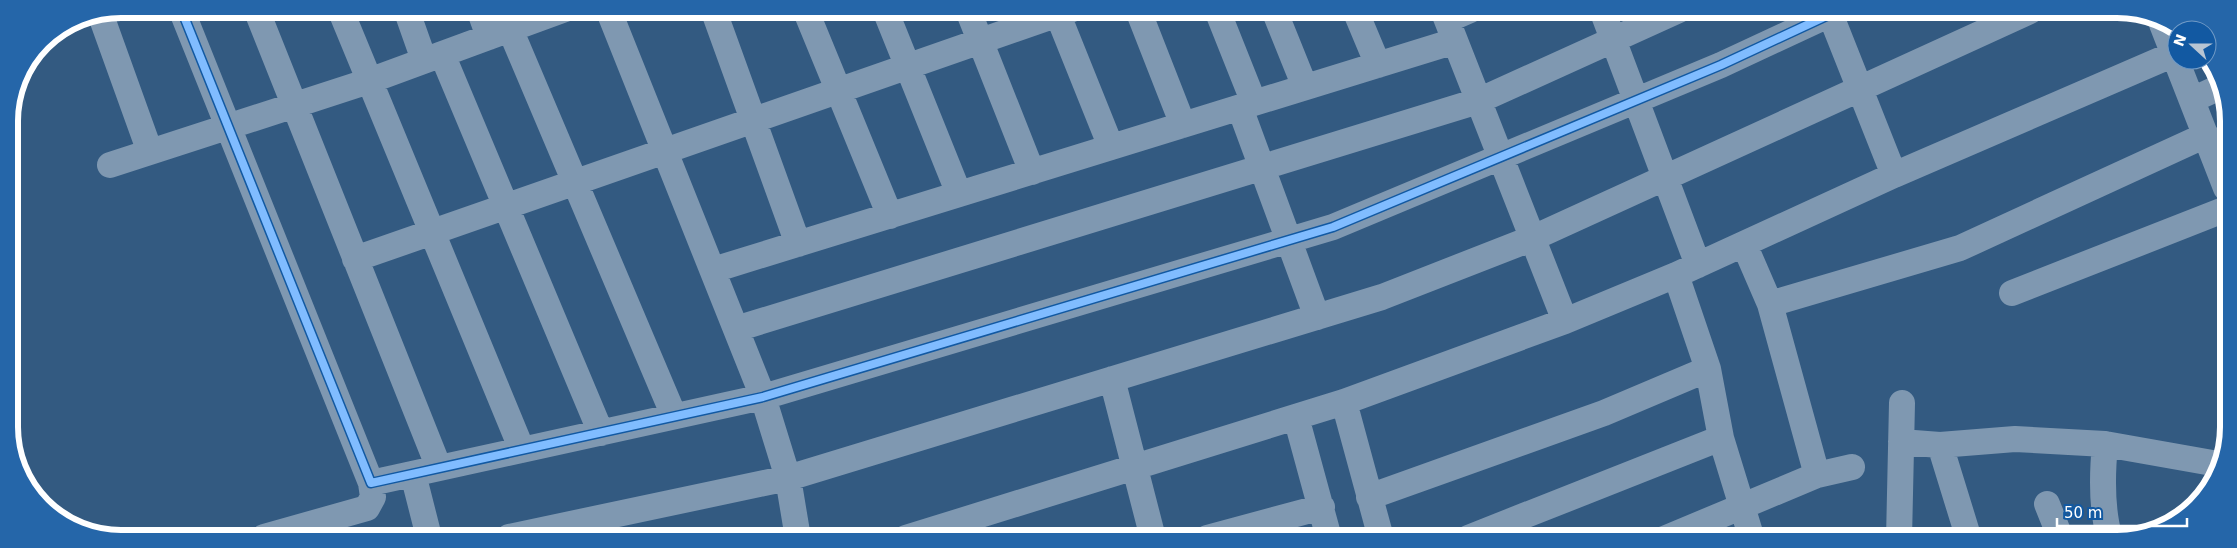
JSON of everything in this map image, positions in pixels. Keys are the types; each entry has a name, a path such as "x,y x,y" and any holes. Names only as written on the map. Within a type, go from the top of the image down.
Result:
{"street":[{"path":"185,18 371,484 373,497 367,508 289,530"},
{"path":"260,18 439,468"},
{"path":"344,18 522,450"},
{"path":"411,18 433,57 506,206 601,433"},
{"path":"486,18 499,33 575,182 674,416"},
{"path":"110,165 369,81 537,18"},
{"path":"612,18 763,397 788,478 797,530"},
{"path":"716,18 798,244"},
{"path":"808,18 890,216"},
{"path":"888,18 959,194"},
{"path":"971,18 1032,172"},
{"path":"355,259 1042,18"},
{"path":"1064,18 1111,148"},
{"path":"1141,18 1183,125"},
{"path":"1220,18 1247,105 1262,168 1317,317"},
{"path":"1277,18 1305,87"},
{"path":"1358,18 1378,65"},
{"path":"1605,18 1664,178 1687,270 1721,438 1749,530"},
{"path":"736,329 1478,101 1662,18"},
{"path":"371,484 763,397 1333,228 1721,65 1819,18"},
{"path":"1834,18 1894,175"},
{"path":"546,530 788,478 1382,297 1533,238 2015,18"},
{"path":"102,19 150,152"},
{"path":"713,270 1378,65 1454,20 1478,101 1565,321"},
{"path":"957,530 1135,467 1344,402 1565,321 1687,270 1894,175 2167,36"},
{"path":"2181,70 2206,135 2220,156"},
{"path":"2192,100 2215,89"},
{"path":"1770,304 1960,248 2206,135"},
{"path":"2012,293 2220,211"},
{"path":"1744,244 1770,304 1817,475"},
{"path":"1369,498 1604,413 1708,370"},
{"path":"1112,379 1151,530"},
{"path":"1344,402 1379,530"},
{"path":"1899,530 1902,403"},
{"path":"1296,417 1327,530"},
{"path":"1488,530 1721,438"},
{"path":"1901,442 1940,444 2015,439 2105,444 2213,463"},
{"path":"1940,444 1967,530"},
{"path":"2105,444 2102,473 2107,530"},
{"path":"1686,530 1817,475 1852,467"},
{"path":"413,474 427,530"},
{"path":"2047,504 2057,530"},
{"path":"1237,530 1322,507"}],"cycle path":[{"path":"185,18 371,483 763,397 1333,227 1721,65 1822,18"}]}
